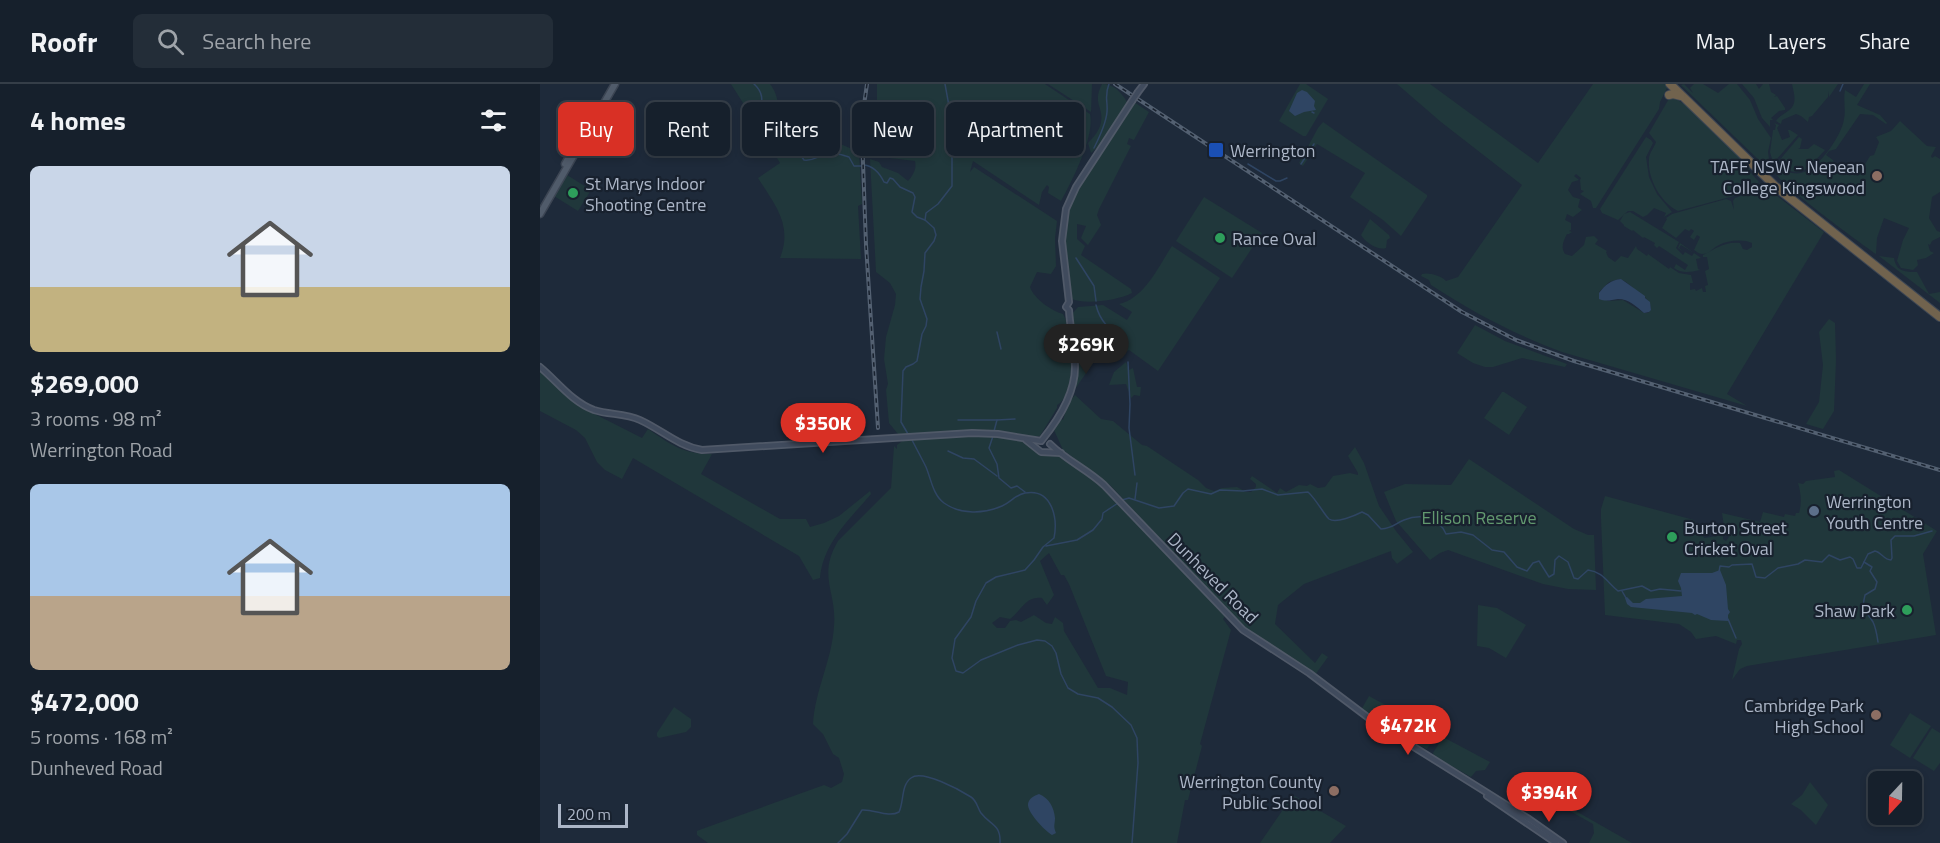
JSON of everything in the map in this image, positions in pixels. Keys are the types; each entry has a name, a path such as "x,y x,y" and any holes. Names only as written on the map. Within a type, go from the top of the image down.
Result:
{"highway":[{"path":"1670,84 1764,176 1879,267 1940,310"},
{"path":"1678,84 1681,95"},
{"path":"1669,95 1681,95"},
{"path":"1879,267 1881,271 1940,316"}],"main road":[{"path":"602,102 613,84"},
{"path":"603,102 613,84"},
{"path":"1039,451 1038,445 1051,430 1067,401 1073,383 1075,363 1070,310 1073,307 1069,302 1062,241 1066,209 1079,182 1144,84"},
{"path":"540,206 570,156"},
{"path":"540,214 574,156"},
{"path":"540,367 587,407 605,413 636,418 680,444 698,450 989,433 1050,443"},
{"path":"1045,453 1050,449 1051,430"},
{"path":"1025,440 1039,451 1060,453"},
{"name":"Dunheved Road","path":"1050,443 1060,453 1093,475 1115,496 1238,625 1309,673 1371,723 1397,738"},
{"name":"Dunheved Road","path":"1357,711 1500,804 1565,843"},
{"name":"Dunheved Road","path":"1500,804 1556,843"}],"green space":[{"path":"731,84 770,84 778,102 742,102"},
{"path":"877,84 1045,84 1072,102 946,102 946,156 1082,156 1061,201 1048,193 1047,185 1042,192 1039,205 973,161 970,172 974,167 1057,221 1056,266 1051,274 1037,272 1030,287 1035,296 1044,304 1063,314 1066,322 1071,348 1068,389 1040,436 1024,436 1023,441 1043,456 1057,456 1070,461 1105,488 1225,616 1223,619 1231,630 1200,744 1202,746 1188,800 1185,800 1177,843 708,843 697,835 697,831 702,829 824,785 831,788 842,782 844,774 839,758 833,754 823,734 813,724 814,711 833,639 834,614 828,574 829,565 838,541 891,488 894,446 897,449 897,445 905,439 917,439 916,434 898,434 889,423 886,390 888,384 884,359 886,337 896,294 890,283 876,272 870,159 898,173 908,181 914,172 915,161 881,157 934,156 934,102 877,102","holes":["1049,553 1061,575 1064,575 1106,676 1128,682 1127,695 1110,688 1098,688 1064,631 1063,623 1055,617 1052,624 1034,615 1021,622 1010,621 1005,628 997,628 992,623 1000,617 1010,619 1032,599 1042,598 1047,605 1054,595 1040,561"]},
{"path":"1048,84 1092,84 1091,112 1084,107 1084,102 1076,102"},
{"path":"1102,84 1117,89 1127,102 1102,143 1091,153 1088,143 1098,131 1101,122 1098,96"},
{"path":"1300,84 1306,84 1328,99 1306,136 1279,121"},
{"path":"1397,84 1430,84 1538,163 1593,84 1666,84 1667,88 1659,109 1596,208 1593,208 1591,201 1580,194 1584,191 1581,190 1581,178 1576,174 1574,176 1579,180 1572,182 1568,190 1573,197 1580,199 1578,207 1582,210 1573,217 1567,214 1565,220 1571,223 1569,231 1572,232 1567,234 1563,244 1565,254 1572,256 1584,245 1586,237 1594,236 1598,240 1595,244 1607,251 1608,257 1615,262 1621,256 1628,258 1636,246 1647,256 1648,254 1669,269 1670,267 1679,273 1691,275 1693,283 1690,283 1690,290 1695,289 1696,291 1702,288 1703,292 1706,292 1705,286 1708,285 1705,271 1709,269 1707,257 1703,255 1707,253 1701,254 1694,250 1700,237 1697,235 1694,240 1690,237 1694,231 1685,229 1676,238 1662,228 1666,218 1672,214 1726,199 1731,201 1734,210 1735,198 1749,193 1760,183 1824,232 1727,394 1747,406 1544,345 1479,314 1431,285 1429,280 1421,276 1431,274 1446,281 1458,277 1522,185 1441,122","holes":["1727,242 1752,243 1752,247 1747,250 1743,249 1740,243 1730,243 1708,253","1619,279 1646,299 1651,309 1648,313 1644,313 1623,300 1608,301 1599,292 1609,282"]},
{"path":"1684,84 1693,93 1690,88 1694,84 1703,84 1718,93 1729,84 1737,84 1750,100 1758,119 1771,138 1768,152 1770,167 1763,164 1681,85"},
{"path":"1742,84 1756,84 1759,89 1763,84 1769,84 1771,92 1776,95 1774,97 1777,96 1785,108 1771,118 1773,120 1770,120 1770,127 1762,118 1754,98"},
{"path":"1792,84 1838,84 1829,97 1828,91 1828,97 1809,117 1808,122 1796,114 1782,120 1781,124 1776,121 1791,108 1794,102"},
{"name":"TAFE NSW - Nepean College Kingswood","path":"1864,84 1870,84 1857,105 1880,115 1887,123 1873,115 1860,114 1836,149 1829,151 1826,155 1858,176 1870,156 1874,155 1879,142 1876,137 1891,131 1900,121 1927,146 1936,147 1931,156 1940,159 1940,192 1932,197 1929,218 1940,232 1940,237 1932,241 1930,245 1928,244 1930,251 1934,253 1917,260 1918,265 1913,270 1901,268 1897,261 1909,228 1884,218 1877,238 1876,254 1803,199 1773,170 1801,173 1815,165 1839,134 1845,115 1845,90 1856,97"},
{"path":"1670,97 1678,100 1710,128 1749,167 1750,172 1759,182 1745,193 1678,211 1666,202 1656,189 1650,174 1649,157 1656,142 1649,133"},
{"path":"1134,102 1149,112 1134,140 1129,138 1127,144 1131,146 1097,215 1101,225 1088,245 1081,238 1086,226 1077,224 1077,239 1085,246 1081,255 1131,289 1132,293 1102,301 1078,301 1072,299 1067,264 1065,229 1067,215 1084,177"},
{"path":"1084,110 1090,114 1091,123 1084,151"},
{"path":"1323,122 1427,195 1401,236 1350,197 1365,173 1317,144 1303,166 1299,163"},
{"path":"1774,123 1779,125 1777,128 1782,140 1790,137 1788,130 1798,135 1776,160 1772,159 1770,152 1773,130 1776,125"},
{"path":"1646,137 1653,143 1646,157 1649,177 1657,194 1672,212 1664,217 1666,213 1654,208 1643,217 1633,211 1628,211 1618,220 1602,213 1600,209"},
{"path":"1799,137 1802,139 1798,149 1808,149 1814,144 1825,150 1802,171 1781,168 1778,162"},
{"path":"840,144 852,149 852,156 859,156 862,204 858,206 861,259 780,258 784,235 783,225 776,206 758,178 780,163 776,156 840,156"},
{"name":"St Marys Indoor Shooting Centre","path":"567,175 591,190 578,211 554,196"},
{"path":"1204,197 1262,233 1232,278 1176,241"},
{"path":"1630,212 1679,242 1676,248 1683,255 1685,252 1692,256 1694,253 1701,258 1696,259 1700,270 1684,272 1674,268 1676,264 1685,270 1688,265 1624,226 1620,221 1624,214"},
{"path":"1370,219 1389,235 1386,248 1372,245 1361,235"},
{"path":"1172,246 1220,278 1158,371 1129,350 1123,354 1107,343 1075,389 1077,366 1072,314 1078,307 1103,305 1127,320 1132,312 1119,304 1128,301 1144,289"},
{"path":"1879,256 1894,258 1899,269 1917,272 1929,294 1940,292 1940,303"},
{"path":"1829,319 1835,323 1834,411 1823,429 1806,424 1819,402 1823,365 1819,332"},
{"path":"1475,325 1505,341 1567,364 1565,367 1522,358 1493,367 1473,363 1457,353"},
{"path":"1126,362 1129,370 1133,368 1137,387 1141,387 1140,396 1134,395 1131,398 1126,384 1109,385 1114,372"},
{"path":"540,371 579,406 642,438 648,429 685,450 712,454 701,474 780,519 806,519 810,527 839,516 870,491 871,494 839,532 826,554 820,578 813,580 799,556 633,458 622,479 605,470 597,462 585,438 576,430 540,411"},
{"path":"1502,392 1527,407 1509,435 1484,418"},
{"path":"1075,395 1101,419 1113,421 1142,445 1147,446 1198,480 1206,488 1214,491 1237,487 1251,492 1256,487 1250,479 1252,476 1277,493 1280,488 1286,492 1299,485 1310,484 1318,488 1325,487 1333,476 1350,473 1358,475 1348,456 1355,447 1364,463 1379,506 1413,552 1397,564 1392,558 1391,551 1304,584 1278,605 1275,624 1315,663 1322,653 1328,657 1315,675 1239,624 1111,486 1063,450 1054,430 1060,418 1063,420 1068,404"},
{"name":"Ellison Reserve","path":"1469,459 1574,529 1594,535 1596,590 1568,589 1543,584 1448,550 1430,560 1396,521 1384,492 1405,484 1451,485"},
{"path":"1839,470 1937,531 1923,554 1936,635 1747,666 1740,669 1732,680 1742,644 1741,640 1737,640 1736,644 1716,636 1696,639 1691,632 1679,624 1605,615 1601,509 1605,496 1694,520 1704,538 1723,535 1726,541 1729,537 1725,533 1722,513 1760,522 1763,512 1784,517 1785,514 1795,516 1799,513 1801,506 1798,483 1835,477 1834,471"},
{"path":"1478,605 1497,608 1526,625 1506,658 1489,648 1477,646"},
{"path":"1369,696 1437,733 1427,749 1361,710"},
{"path":"674,707 691,719 691,727 686,732 659,738 657,733"},
{"path":"1910,713 1931,726 1910,758 1890,745"},
{"path":"1932,728 1940,733 1940,763 1934,771 1913,758"},
{"path":"1443,737 1490,762 1485,770 1476,771 1471,777 1434,756 1433,753"},
{"path":"1810,782 1828,805 1816,825 1801,810 1791,804 1802,795"},
{"path":"1293,795 1346,826 1330,843 1260,843"},
{"path":"1567,806 1632,843 1589,843 1594,833 1593,824 1568,810"}],"water":[{"path":"1302,90 1315,101 1316,110 1295,116 1289,111 1297,93"},
{"path":"1621,279 1645,296 1650,302 1649,312 1644,313 1626,300 1599,299 1599,293 1606,285"},
{"path":"1720,570 1726,585 1730,612 1728,621 1711,620 1692,613 1631,607 1625,598 1627,597 1633,603 1640,603 1646,599 1682,596 1678,581 1681,573 1712,573"},
{"path":"1039,794 1048,800 1053,810 1056,833 1052,835 1037,821 1028,807 1029,800"}],"waterway":[{"path":"754,84 759,90 762,102"},
{"path":"908,434 901,422 903,371 917,361 922,334 926,326 927,319 920,299 921,287 925,253 936,235 934,228 925,220 926,213 938,204 952,186 952,157 958,143 948,120 949,106 945,84"},
{"path":"1094,148 1106,117 1106,95 1109,84"},
{"path":"1840,91 1843,84"},
{"path":"1301,164 1314,144"},
{"path":"840,155 849,157 854,166 861,166"},
{"path":"801,156 804,160 812,160 821,156"},
{"path":"1248,164 1276,181 1287,178"},
{"path":"864,165 876,171 884,182 887,183 890,178 893,179 900,187 913,193 915,197 912,212 925,220"},
{"path":"1076,258 1094,286 1096,301"},
{"path":"1096,305 1106,325 1124,339"},
{"path":"997,332 1001,349"},
{"path":"1128,362 1129,428 1135,475"},
{"path":"994,431 997,420 1015,419"},
{"path":"958,420 997,420"},
{"path":"993,436 989,448 997,464 999,478 1011,488 1017,486 1025,492"},
{"path":"911,438 926,467 937,496 951,507 973,512 988,511 1025,493 1041,495 1051,506 1055,522 1054,538 1043,547 1025,570 996,577 986,583 976,601 971,617 955,639 952,658 956,671 963,673 981,660 1018,645 1037,640 1045,641 1056,653 1061,674 1068,688 1078,694 1098,698 1112,707 1131,725 1137,738 1138,763 1132,843"},
{"path":"948,451 963,458 974,459 997,476"},
{"path":"1135,499 1137,483"},
{"path":"1122,500 1129,498 1159,508 1174,506 1188,489 1211,494 1220,490 1262,489 1278,495 1308,492 1327,517 1332,520 1362,512 1381,529 1410,518 1429,518 1439,524 1446,534 1461,532 1473,535 1492,550 1504,552 1517,567 1527,571 1533,563 1539,561 1549,577 1554,574 1555,560 1559,556 1568,562 1574,578 1578,579 1588,570 1593,571 1601,575 1618,591 1642,586 1651,591 1660,589 1681,591"},
{"path":"1046,546 1077,540 1093,530 1102,519 1103,513 1118,503"},
{"path":"1719,572 1720,566 1752,564 1756,577 1765,578 1778,568 1798,564 1805,560 1822,562 1829,555 1840,560 1850,557 1857,568 1861,568 1868,554 1875,551 1891,560 1891,540 1895,536 1914,536 1932,531"},
{"path":"1864,562 1872,567 1870,571 1877,582 1875,589 1865,595 1863,605 1874,624 1878,642"},
{"path":"1622,591 1626,598"},
{"path":"1728,619 1736,638"},
{"path":"838,843 847,834 862,810 890,814 899,812 904,789 908,781 916,776 932,778 973,799 981,813 997,828 1000,843"}],"railway":[{"path":"867,84 862,135 866,245 878,428"},
{"path":"1115,84 1462,312 1516,340 1574,361 1940,470"}],"place":[{"name":"Werrington","path":"1216,150"},
{"name":"TAFE NSW - Nepean College Kingswood","path":"1877,176"},
{"name":"St Marys Indoor Shooting Centre","path":"573,193"},
{"name":"Rance Oval","path":"1220,238"},
{"name":"Werrington Youth Centre","path":"1814,511"},
{"name":"Burton Street Cricket Oval","path":"1672,537"},
{"name":"Shaw Park","path":"1907,610"},
{"name":"Cambridge Park High School","path":"1876,715"},
{"name":"Werrington County Public School","path":"1334,791"}]}
